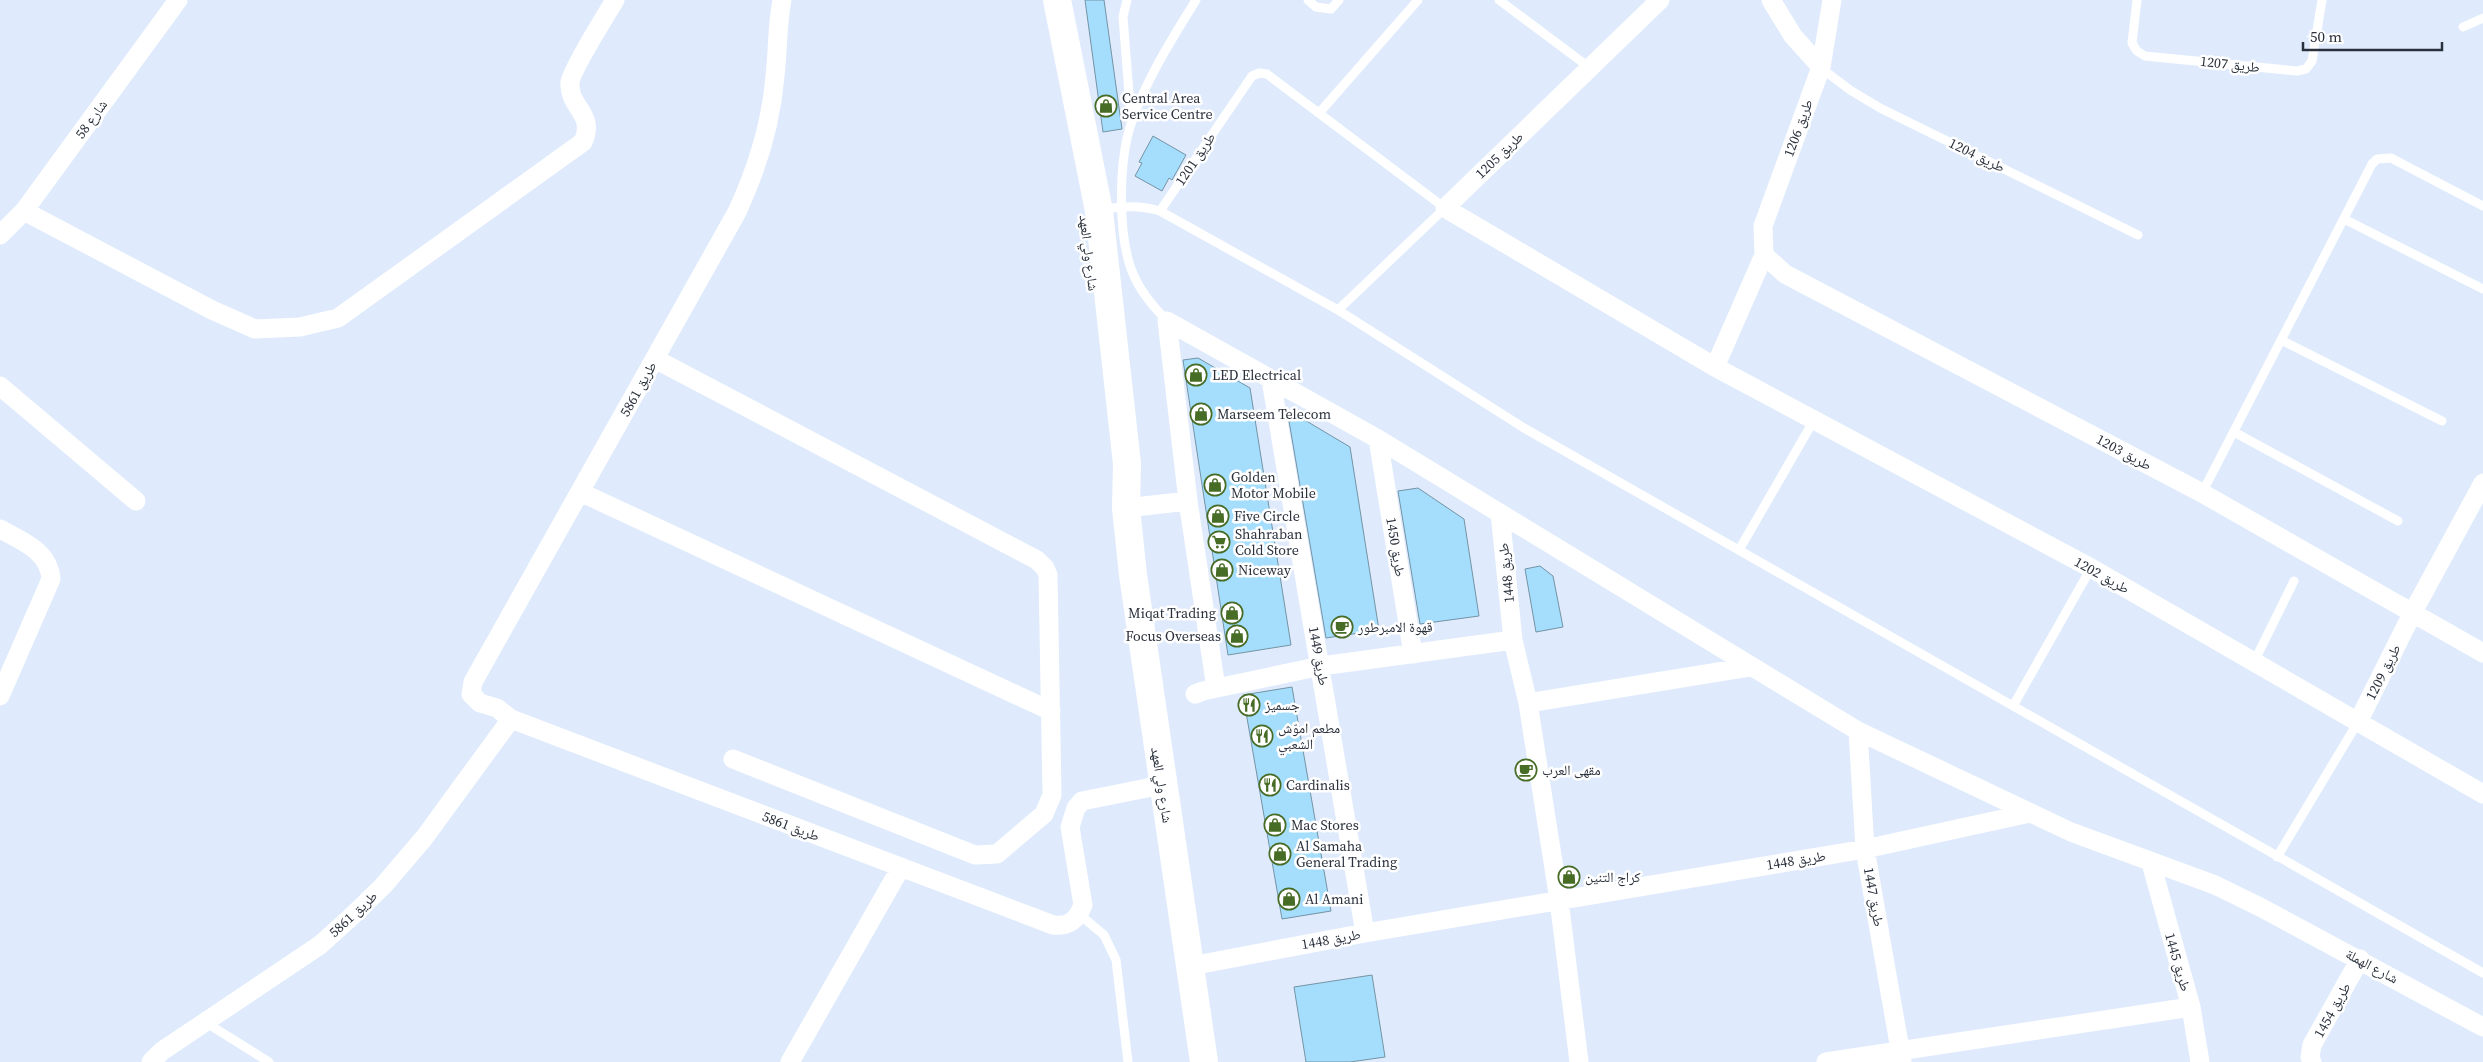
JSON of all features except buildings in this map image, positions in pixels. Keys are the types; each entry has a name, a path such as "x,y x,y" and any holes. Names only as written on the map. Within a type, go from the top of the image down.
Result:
{"main road":[{"name":"شارع ولي العهد","path":"1037,0 1042,13 1070,133 1086,228 1113,461 1120,495 1126,508"},
{"name":"شارع ولي العهد","path":"1057,0 1111,208 1127,464 1126,508 1142,650 1204,1062"}],"street":[{"name":"شارع 58","path":"0,235 24,211 178,0"},
{"path":"24,211 212,310 255,329 300,327 338,318 583,142 588,132 586,119 573,99 570,79 614,0"},
{"name":"طريق 5861","path":"773,0 778,23"},
{"name":"طريق 5861","path":"782,0 778,23 772,104 756,168 737,212 473,682 471,694 475,700 497,708 511,719 1053,925 1063,926 1076,918"},
{"name":"طريق 1205","path":"1445,208 1660,0"},
{"path":"1771,0 1793,36 1821,67"},
{"name":"طريق 1206","path":"1764,255 1763,226 1821,67 1832,0"},
{"name":"طريق 1202","path":"1445,208 1715,367 2091,568 2483,794"},
{"path":"1715,367 1764,255"},
{"name":"طريق 1203","path":"1764,255 1785,274 2202,493 2483,653"},
{"path":"1167,321 1188,501 1216,688"},
{"name":"شارع الهملة","path":"1167,321 1378,440 1858,731 2030,814 2150,863 2215,886 2260,907 2360,959 2483,1027"},
{"path":"655,359 1037,560 1045,568 1048,575 1052,795 1044,814 997,854 974,855 733,759"},
{"name":"طريق 1449","path":"1271,380 1365,933"},
{"path":"0,386 136,501"},
{"name":"طريق 1450","path":"1378,440 1413,654"},
{"name":"طريق 1209","path":"2358,722 2413,612 2483,484"},
{"path":"580,492 1051,711"},
{"path":"1126,508 1188,501"},
{"name":"طريق 1448","path":"1500,513 1513,640 1528,703 1560,900 1579,1062"},
{"path":"0,529 38,553 50,567 51,579 0,696"},
{"path":"1195,694 1321,666 1513,640"},
{"path":"1528,703 1750,667"},
{"name":"طريق 5861","path":"151,1062 162,1051 320,945 383,886 424,838 511,719"},
{"name":"طريق 1447","path":"1858,731 1865,849 1902,1056"},
{"path":"1076,918 1083,905 1070,827 1076,808 1082,801 1162,785"},
{"name":"طريق 1448","path":"1191,966 1365,933 1865,849 2030,814"},
{"name":"طريق 1445","path":"2150,863 2191,1007 2200,1062"},
{"path":"790,1062 901,867"},
{"name":"طريق 1454","path":"2312,1062 2310,1057 2312,1045 2360,959"},
{"path":"1826,1062 1902,1056 2191,1007"}],"lane":[{"path":"1127,0 1123,17 1131,123"},
{"path":"1167,321 1149,301 1135,278 1111,208 1125,162 1131,123 1142,95 1196,0"},
{"path":"1308,0 1325,10 1331,9 1339,0"},
{"path":"1320,112 1418,0"},
{"path":"1500,0 1590,68"},
{"name":"طريق 1207","path":"2137,0 2132,43 2137,51 2145,56 2297,71 2306,69 2312,61 2322,0"},
{"path":"2464,27 2483,18"},
{"name":"طريق 1204","path":"1821,67 1850,90 1880,108 2138,235"},
{"name":"طريق 1201","path":"1160,211 1252,76 1259,73 1267,74 1320,112 1445,208"},
{"path":"2202,493 2372,164 2377,159 2391,158 2483,206"},
{"path":"1111,208 1144,207 1160,211 1338,310 1524,428 2483,973"},
{"name":"طريق 1205","path":"1338,310 1445,208"},
{"path":"2344,219 2483,288"},
{"path":"2281,340 2442,421"},
{"path":"1739,550 1814,420"},
{"path":"2234,432 2398,521"},
{"path":"2013,706 2091,568"},
{"path":"2254,662 2294,581"},
{"name":"طريق 1209","path":"2277,857 2358,722"},
{"path":"1076,918 1104,935 1113,954 1128,1062"},
{"path":"205,1022 269,1062"}],"place":[{"name":"Central Area Service Centre","path":"1106,106"},
{"name":"LED Electrical","path":"1196,375"},
{"name":"Marseem Telecom","path":"1201,414"},
{"name":"Golden Motor Mobile","path":"1215,485"},
{"name":"Five Circle","path":"1218,516"},
{"name":"Shahraban Cold Store","path":"1219,542"},
{"name":"Niceway","path":"1222,570"},
{"name":"Miqat Trading","path":"1232,613"},
{"name":"قهوة الامبرطور","path":"1342,627"},
{"name":"Focus Overseas","path":"1237,636"},
{"name":"جسميز","path":"1249,705"},
{"name":"مطعم اموّش الشعبي","path":"1262,736"},
{"name":"مقهى العرب","path":"1526,770"},
{"name":"Cardinalis","path":"1270,785"},
{"name":"Mac Stores","path":"1275,825"},
{"name":"Al Samaha General Trading","path":"1280,854"},
{"name":"كراج التنين","path":"1569,877"},
{"name":"Al Amani","path":"1289,899"}]}
